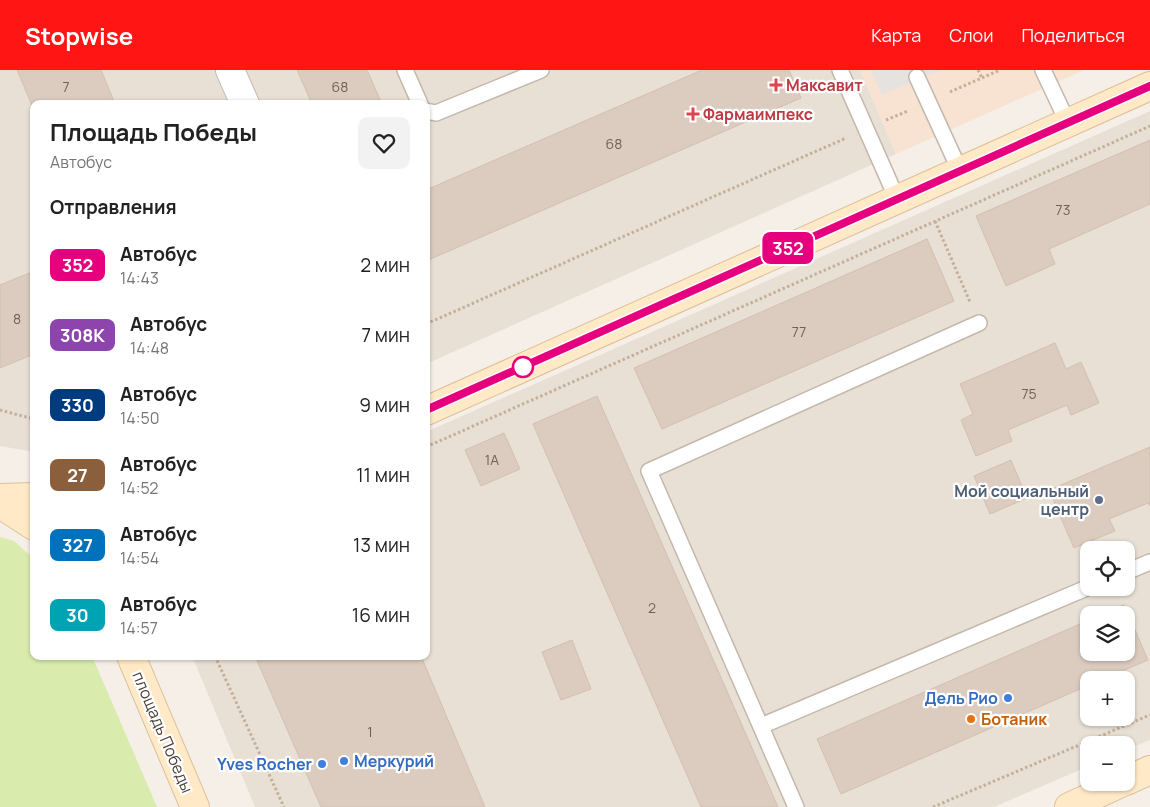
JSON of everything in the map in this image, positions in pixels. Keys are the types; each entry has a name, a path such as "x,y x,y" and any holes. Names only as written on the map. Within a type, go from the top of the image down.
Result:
{"main road":[{"path":"430,408 1150,86"},
{"path":"0,498 30,497"},
{"path":"0,504 30,523"},
{"name":"площадь Победы","path":"133,660 195,807"},
{"path":"1135,777 1150,770"},
{"path":"1069,807 1105,791"}],"street":[{"path":"230,70 243,100"}],"lane":[{"path":"405,70 418,100"},
{"path":"430,112 436,113 541,70"},
{"path":"840,70 897,199"},
{"path":"1043,70 1068,123"},
{"path":"918,77 960,171"},
{"path":"796,807 649,471 979,323"},
{"path":"1135,568 1150,562"},
{"path":"761,726 1080,591"}],"path":[{"path":"978,70 982,78"},
{"path":"430,322 1000,70"},
{"path":"430,445 1150,126"},
{"path":"935,221 979,323"},
{"path":"0,410 30,418"},
{"path":"217,660 284,807"},
{"path":"934,807 1150,715"}],"shaded area":[{"path":"0,70 860,70 896,154 430,362 430,100 30,100 30,451 0,446"},
{"path":"860,70 1084,70 896,154"},
{"path":"871,70 941,70 882,95"},
{"path":"1150,111 1150,740 1135,746 1135,736 1080,736 1080,770 994,807 255,807 194,660 430,660 430,430"}],"green space":[{"path":"0,537 14,541 30,555 30,660 94,660 157,807 0,807"}],"building":[{"path":"17,70 101,70 113,100 30,100"},
{"path":"297,70 367,70 380,100 310,100"},
{"path":"702,70 789,70 801,98 430,259 430,188"},
{"path":"1150,140 1150,204 1049,249 1055,264 1006,286 976,216"},
{"path":"927,239 954,301 662,429 634,368"},
{"path":"30,273 30,356 0,368 0,285"},
{"path":"1055,343 1066,369 1081,362 1099,403 1071,415 1067,405 1008,430 1012,441 976,456 961,420 973,414 960,384"},
{"path":"597,396 778,807 701,807 533,424"},
{"path":"504,433 520,469 481,486 465,450"},
{"path":"1150,447 1150,506 1148,503 1109,519 1115,531 1091,541 1080,541 1080,546 1074,548 1049,490"},
{"path":"1011,460 1027,498 990,514 974,476"},
{"path":"1080,624 1080,661 1135,661 1135,630 1148,660 1122,671 1080,671 1080,689 841,794 817,739"},
{"path":"572,640 591,689 561,700 542,652"},
{"path":"257,660 423,660 485,807 321,807"}],"bus line":[{"name":"352","path":"430,408 1150,86"}],"place":[{"name":"Максавит","path":"776,85"},
{"name":"Фармаимпекс","path":"693,114"},
{"name":"Мой социальный центр","path":"1099,500"},
{"name":"Дель Рио","path":"1008,698"},
{"name":"Ботаник","path":"971,719"},
{"name":"Меркурий","path":"344,761"},
{"name":"Yves Rocher","path":"322,764"}]}
